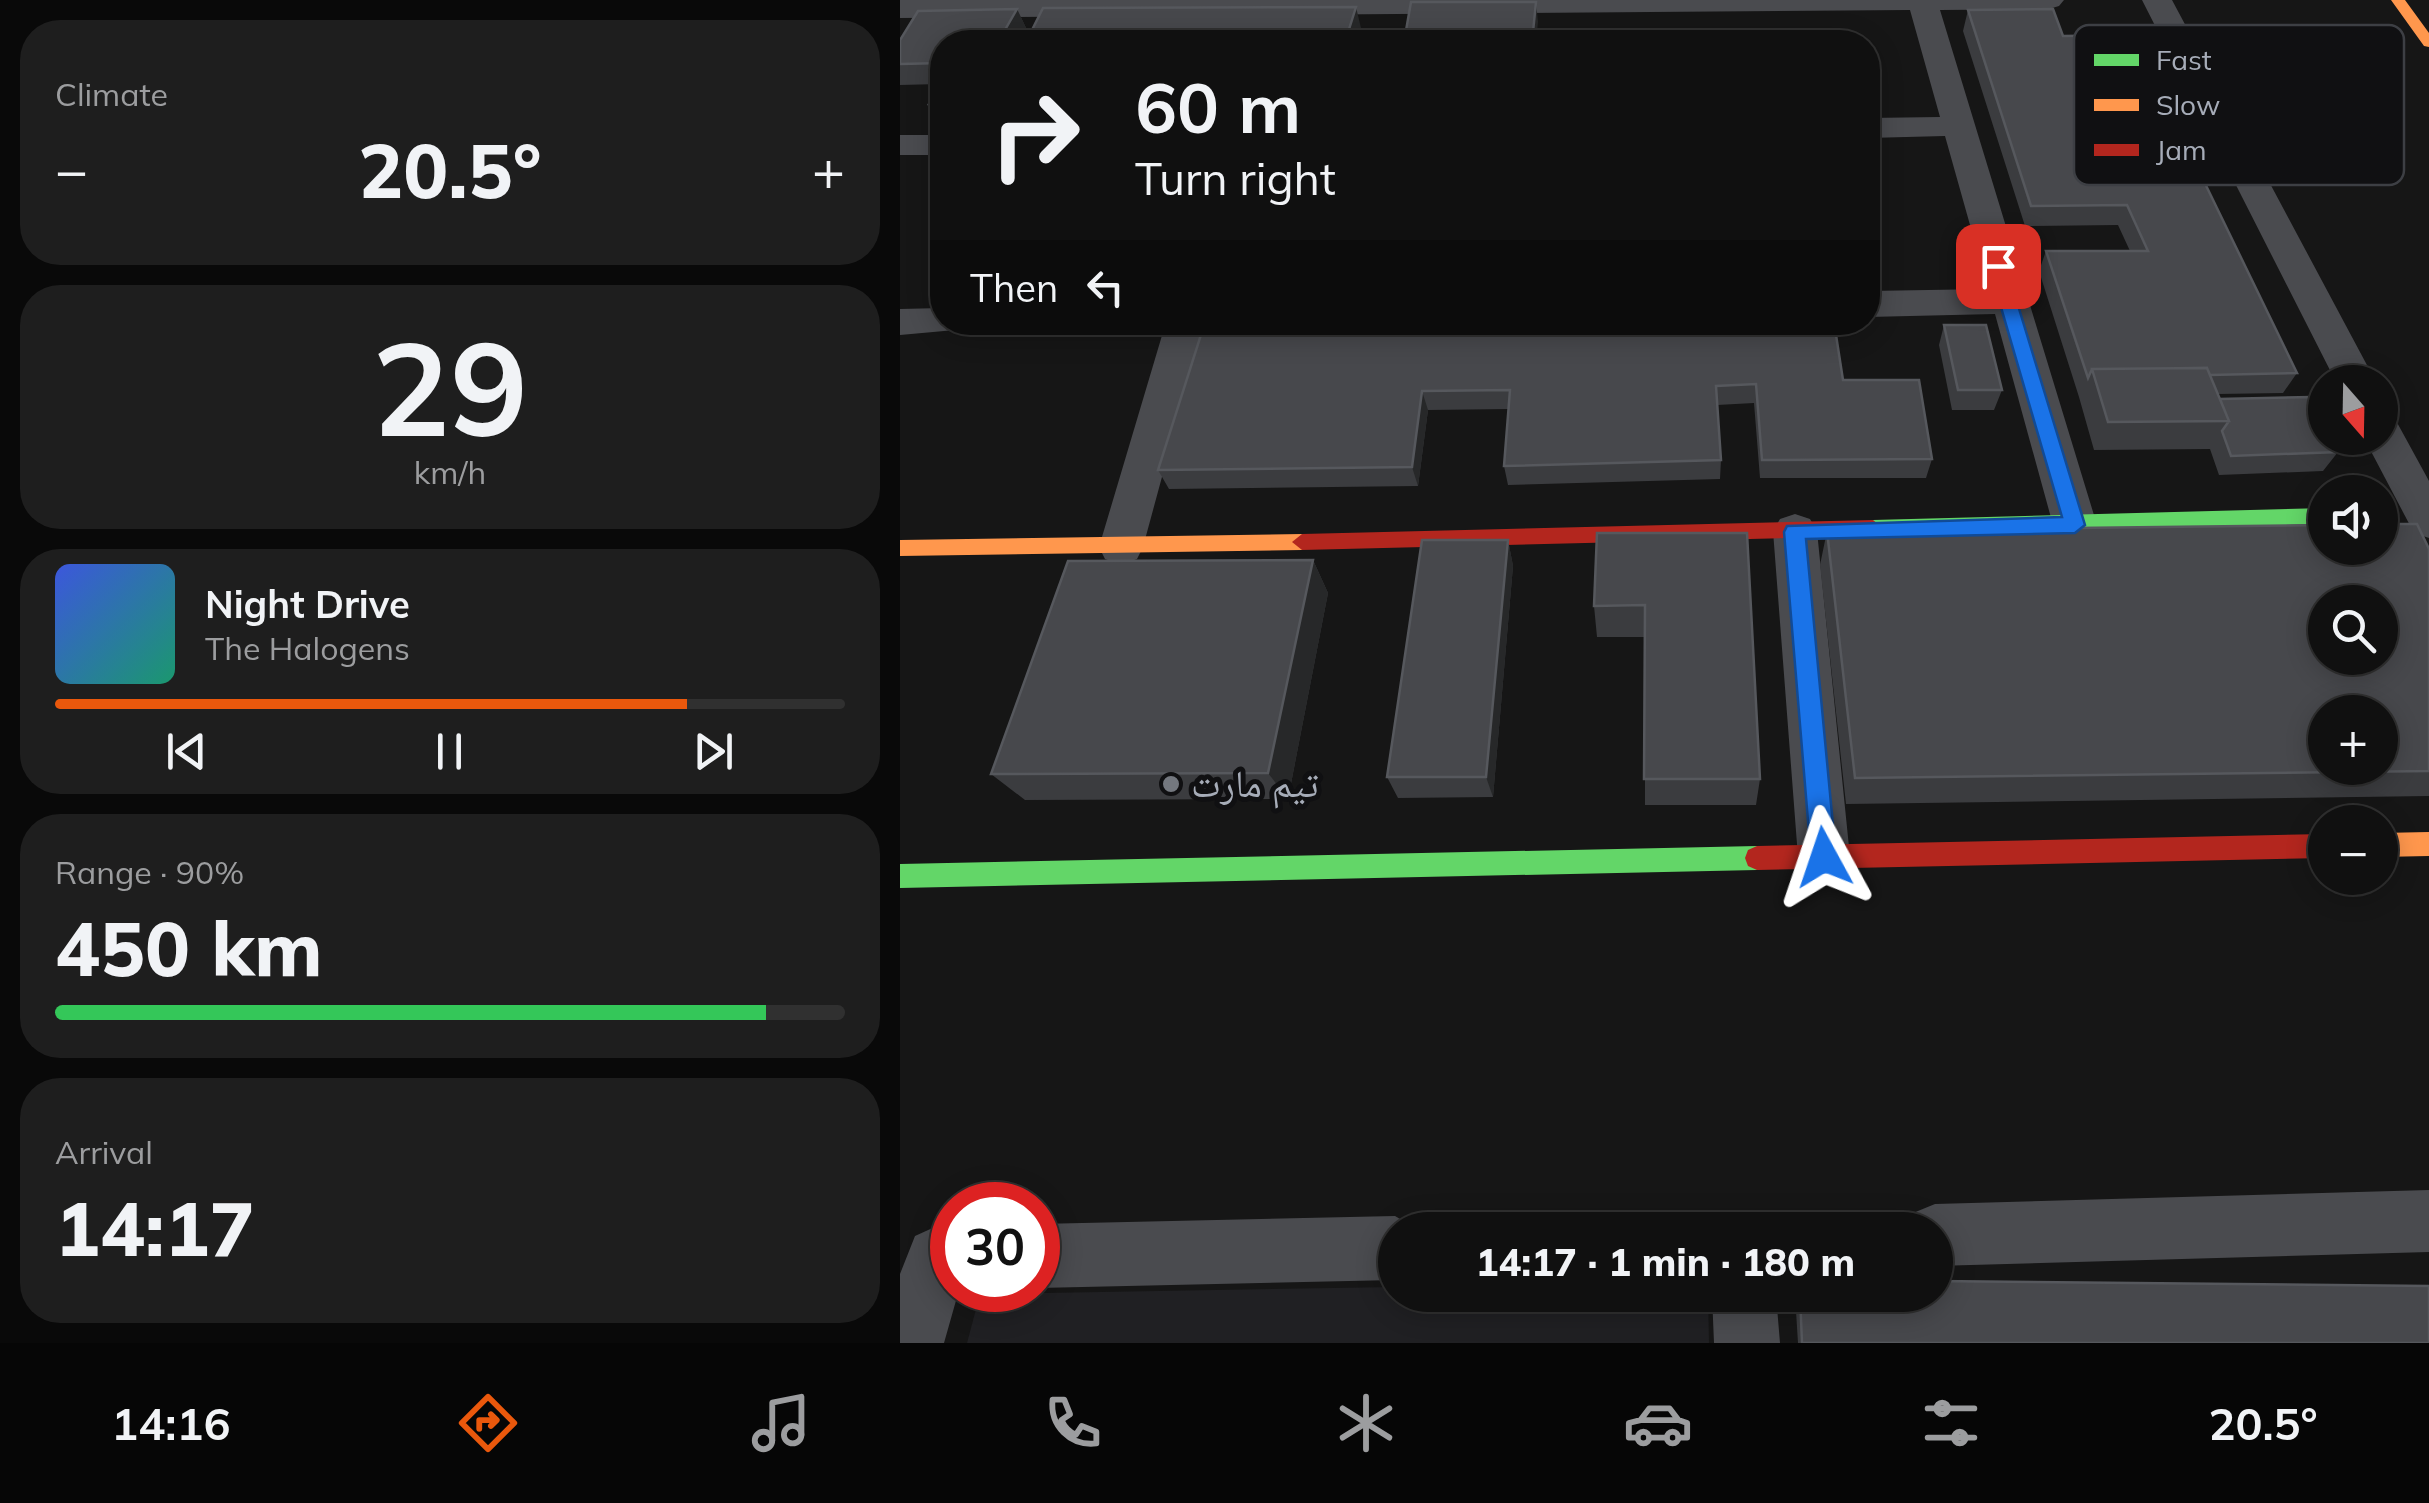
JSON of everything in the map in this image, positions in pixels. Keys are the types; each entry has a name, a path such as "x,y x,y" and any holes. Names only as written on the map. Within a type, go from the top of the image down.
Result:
{"street":[{"path":"911,17 1573,16 2049,0"},
{"path":"2157,0 2170,25"},
{"path":"2398,0 2429,43"},
{"path":"1923,2 2075,525"},
{"path":"1880,128 1959,126"},
{"path":"900,145 930,145"},
{"path":"2253,185 2347,365"},
{"path":"1880,304 2007,301"},
{"path":"900,322 930,321"},
{"path":"1121,547 1182,335"},
{"path":"2394,455 2427,517"},
{"path":"2398,515 2427,517"},
{"path":"900,548 1795,532 2308,517"},
{"path":"1795,532 1824,857"},
{"path":"2398,845 2429,844"},
{"path":"900,876 2308,846"},
{"path":"1953,1233 2429,1220"},
{"path":"1060,1256 1378,1248"},
{"path":"911,1343 930,1258"},
{"path":"1745,1312 1748,1343"}],"shaded area":[{"path":"1378,1287 1378,1312 1708,1312 1709,1343 967,1343 975,1312 1060,1312 1060,1293"}],"building":[{"path":"1411,2 1536,2 1533,30 1406,30"},
{"path":"1356,7 1349,30 1032,30 1043,8"},
{"path":"1017,9 1005,30 930,30 930,63 900,64 900,40 918,11"},
{"path":"2053,9 2063,36 2074,36 2074,185 2206,185 2297,373 2210,375 2207,368 2092,369 2088,378 2046,251 2148,251 2127,205 2031,206 1968,10"},
{"path":"1944,325 1986,325 2002,390 1958,390"},
{"path":"1201,335 1836,335 1843,380 1919,380 1932,459 1762,460 1756,384 1716,386 1721,460 1504,466 1510,390 1422,391 1412,467 1158,470"},
{"path":"2207,368 2229,421 2108,422 2092,369"},
{"path":"2308,397 2308,453 2231,456 2222,431 2229,421 2220,399"},
{"path":"2398,524 2417,524 2429,549 2429,771 2398,771 2398,695 2308,695 2308,772 1855,778 1827,531 2308,525 2308,565 2398,565"},
{"path":"1597,533 1747,533 1760,779 1644,779 1645,605 1594,606"},
{"path":"1422,540 1508,540 1486,777 1387,777"},
{"path":"1313,560 1268,773 991,774 1068,561"},
{"path":"1953,1281 2429,1286 2429,1343 1802,1343 1801,1312 1953,1312"}],"traffic: fast":[{"path":"1873,528 2308,516"},
{"path":"900,876 1757,858"}],"traffic: slow":[{"path":"2398,0 2429,43"},
{"path":"900,548 1302,542"},
{"path":"2398,845 2429,844"}],"traffic: jam":[{"path":"1302,542 1873,528"},
{"path":"1757,858 2308,846"}],"place":[{"name":"تیم مارت","path":"1171,784"}],"route":[{"path":"1824,857 1795,532 2075,525 1998,266"}]}
